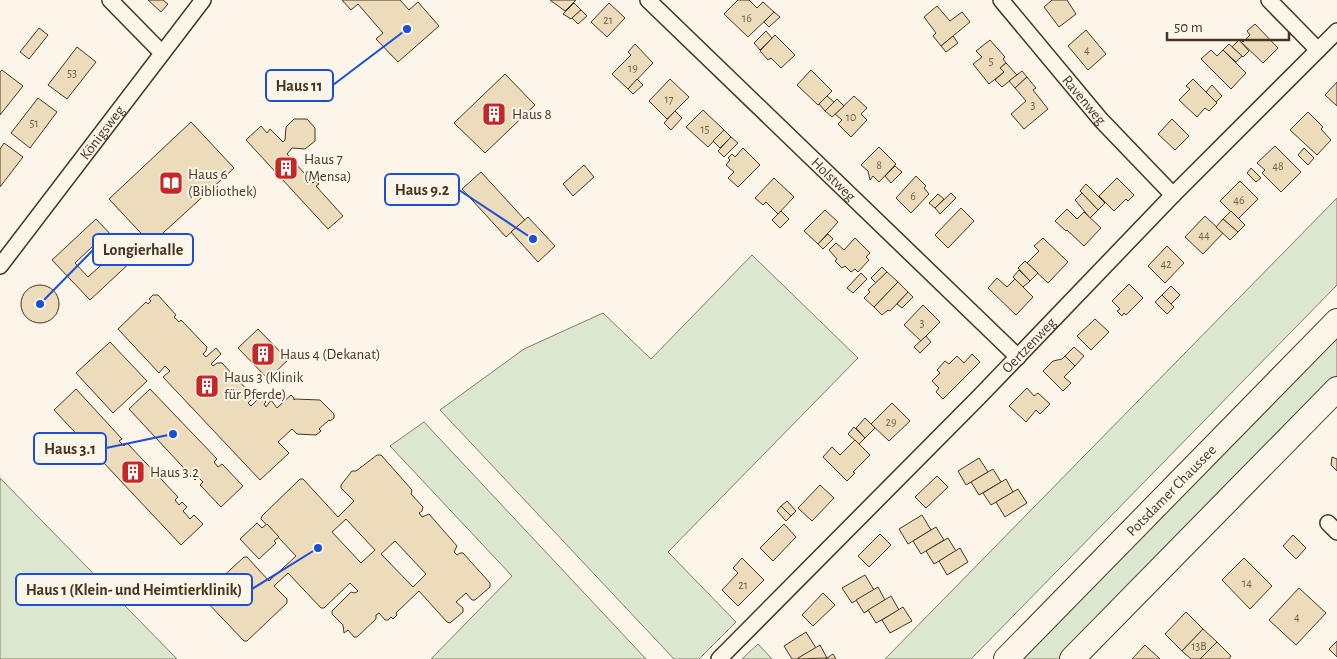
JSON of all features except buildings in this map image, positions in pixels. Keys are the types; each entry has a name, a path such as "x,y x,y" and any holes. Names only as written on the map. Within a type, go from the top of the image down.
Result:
{"main road":[{"name":"Potsdamer Chaussee","path":"1006,659 1337,321"},
{"path":"1072,659 1337,388"}],"street":[{"path":"110,0 162,54"},
{"name":"Königsweg","path":"0,266 202,0"},
{"name":"Holstweg","path":"648,0 1018,358"},
{"name":"Ravenweg","path":"1001,0 1101,120 1174,195"},
{"path":"1269,0 1318,50"},
{"name":"Oertzenweg","path":"719,659 1018,358 1174,195 1337,30"}],"green space":[{"path":"1337,198 1337,285 971,659 885,659"},
{"path":"752,255 858,358 668,552 736,622 699,659 674,659 440,410 524,349 603,313 651,359"},
{"path":"1337,333 1337,376 1060,659 1018,659"},
{"path":"424,422 646,659 431,659 512,576 390,446"},
{"path":"0,478 177,659 0,659"},
{"path":"758,644 772,659 742,659"}],"place":[{"name":"Haus 11","path":"407,29"},
{"name":"Haus 8","path":"494,114"},
{"name":"Haus 7 (Mensa)","path":"286,168"},
{"name":"Haus 6 (Bibliothek)","path":"171,183"},
{"name":"Haus 9.2","path":"533,239"},
{"name":"Longierhalle","path":"40,304"},
{"name":"Haus 4 (Dekanat)","path":"263,354"},
{"name":"Haus 3 (Klinik für Pferde)","path":"207,386"},
{"name":"Haus 3.1","path":"173,434"},
{"name":"Haus 3.2","path":"133,472"},
{"name":"Haus 1 (Klein- und Heimtierklinik)","path":"318,548"}]}
